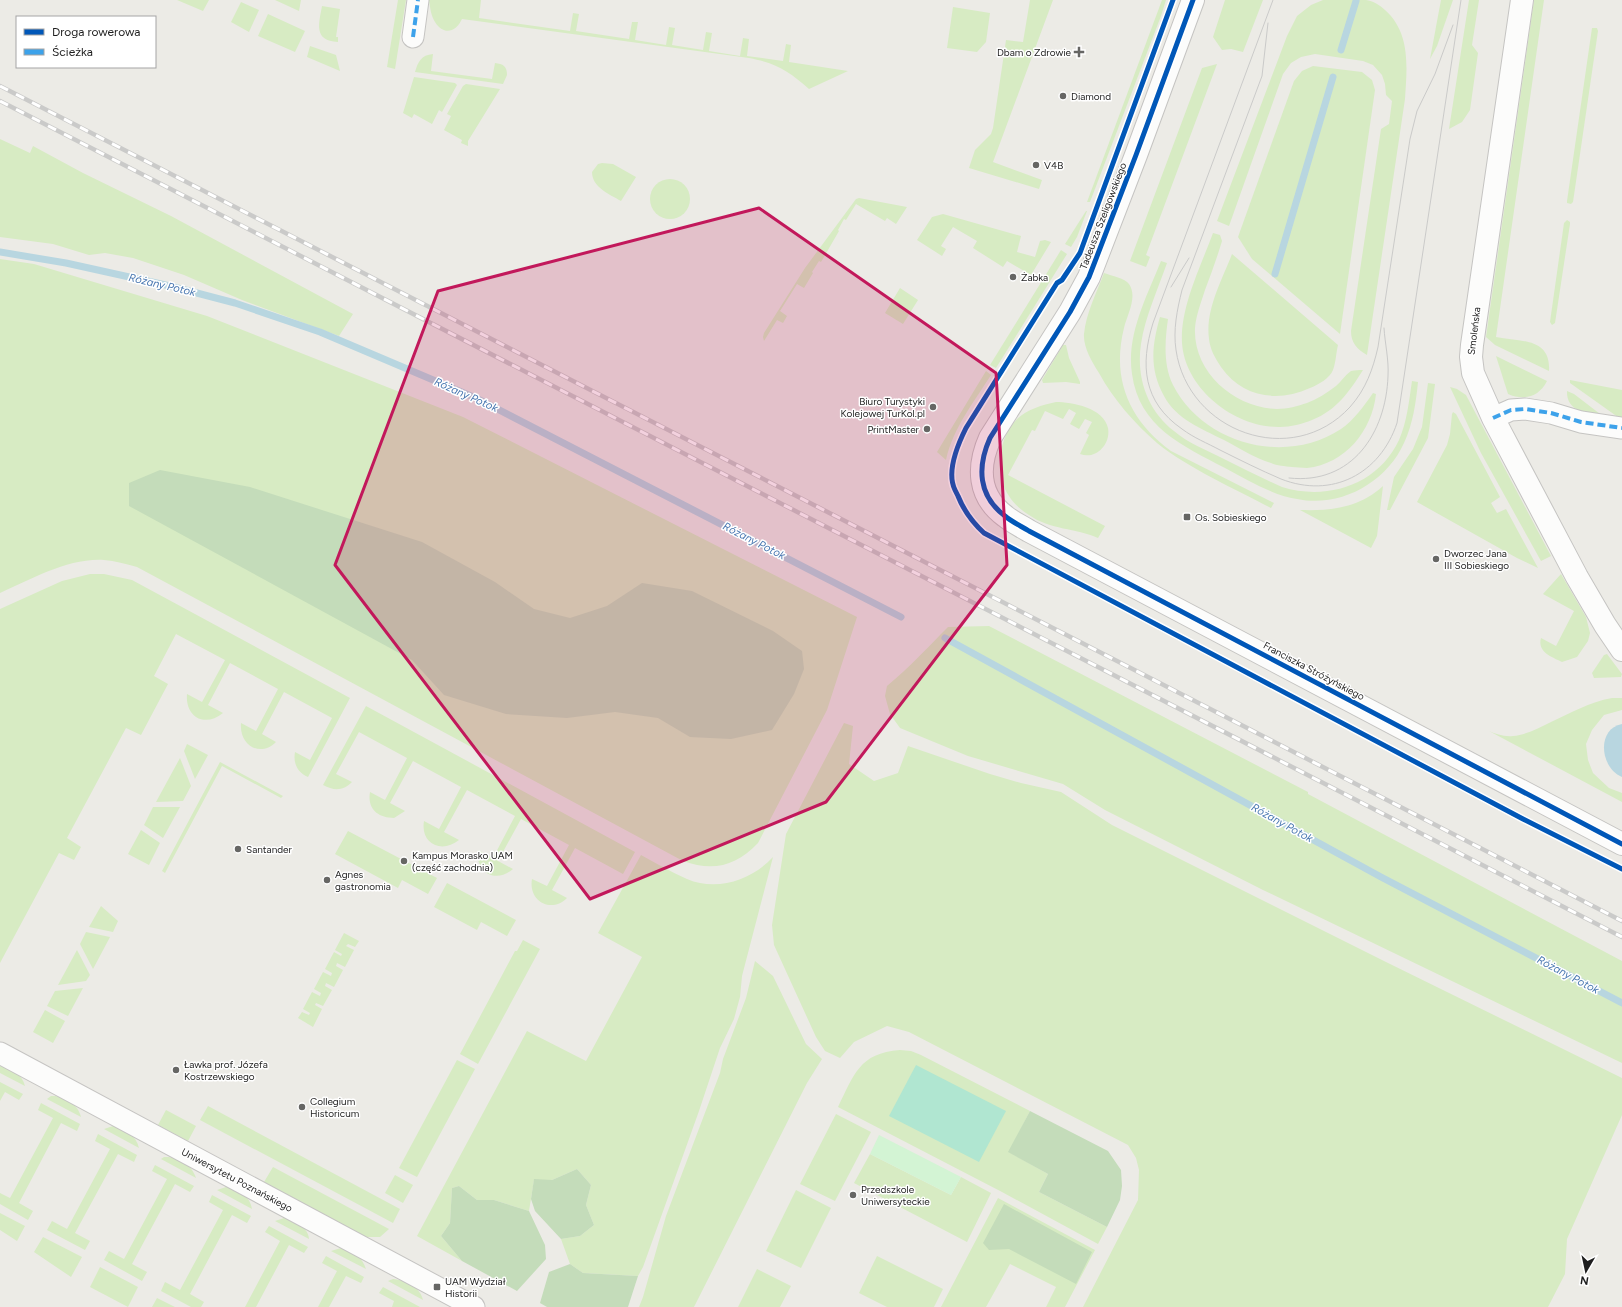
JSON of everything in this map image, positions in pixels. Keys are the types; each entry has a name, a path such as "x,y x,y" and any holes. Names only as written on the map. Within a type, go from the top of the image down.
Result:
{"street":[{"path":"413,37 418,0"},
{"name":"Tadeusza Szeligowskiego","path":"999,511 987,493 982,480 982,458 985,449 990,438 1073,307 1089,277 1134,162 1193,0"},
{"name":"Smoleńska","path":"1522,0 1471,357 1471,366 1476,382 1493,418 1567,559 1605,625 1622,650"},
{"path":"1493,418 1511,410 1525,409 1551,413 1581,422 1622,428"},
{"name":"Franciszka Stróżyńskiego","path":"999,511 1029,531 1622,844"},
{"name":"Uniwersytetu Poznańskiego","path":"0,1053 474,1307"}],"highlighted area":[{"path":"759,208 996,373 1007,565 826,802 590,899 335,565 438,291"}],"green space":[{"path":"177,0 209,0 203,11"},
{"path":"275,0 301,0 299,11"},
{"path":"398,0 406,0 395,69 387,67"},
{"path":"429,0 481,0 479,18 570,31 573,13 579,14 576,31 629,39 632,22 638,22 635,40 666,45 669,27 675,28 672,45 703,50 706,32 712,33 709,51 740,56 743,38 749,39 747,56 783,61 786,44 791,45 789,62 848,71 809,89 795,77 775,65 749,58 462,19 457,27 450,31 446,31 438,26 434,20"},
{"path":"1030,0 1053,0 993,162 1042,180 1039,189 969,168 975,150 991,134 1006,40 1023,42"},
{"path":"1162,0 1166,0 1161,16 1090,202 1087,202"},
{"path":"1225,0 1263,0 1243,52 1231,49 1222,50 1213,37"},
{"path":"1323,0 1366,0 1379,5 1393,19 1399,29 1406,52 1405,99 1367,355 1355,345 1352,339 1351,331 1381,129 1389,124 1392,101 1386,95 1382,75 1373,65 1363,61 1315,54 1301,57 1291,63 1283,74 1229,226 1217,221 1287,36 1297,16 1311,5"},
{"path":"1441,0 1453,0 1437,46 1430,59"},
{"path":"1469,0 1479,0 1472,45 1478,53 1470,110 1462,122 1449,129"},
{"path":"1534,0 1544,0 1496,337 1524,341 1539,347 1545,352 1548,360 1549,371 1495,345 1486,337"},
{"path":"241,2 259,10 249,32 231,22"},
{"path":"322,6 340,9 336,37 338,37 338,42 330,41 321,35 319,25"},
{"path":"953,7 990,13 986,42 977,52 947,48"},
{"path":"268,14 305,31 295,52 258,36"},
{"path":"1592,28 1597,28 1598,31 1573,202 1571,204 1567,203 1567,201"},
{"path":"310,46 336,55 340,71 307,57"},
{"path":"433,54 431,71 492,79 495,63 504,66 507,75 503,84 415,72 417,65 423,57"},
{"path":"1217,64 1146,255 1150,257 1146,267 1130,261 1202,68"},
{"path":"1313,66 1362,72 1372,80 1375,90 1340,334 1252,259 1238,237 1294,81 1302,71"},
{"path":"414,77 455,83 457,85 442,112 439,110 432,124 414,114 412,118 403,113"},
{"path":"466,84 500,89 468,141 468,146 461,143 462,140 444,130 451,116 447,114 463,86"},
{"path":"0,139 30,153 33,146 83,173 171,216 353,314 339,336 242,300 184,275 133,258 105,253 89,255 53,244 0,237"},
{"path":"598,164 613,164 636,177 621,201 602,190 595,182 592,172"},
{"path":"674,179 681,182 687,188 690,199 689,207 681,216 674,219 666,219 659,216 651,207 650,195 653,188 662,180"},
{"path":"859,198 907,207 896,224 887,218 885,221 856,204 846,220 844,219 838,230 839,231 821,262 819,261 812,272 813,273 804,288 797,284 780,311 787,316 783,323 777,320 764,341 764,333 805,268 856,199"},
{"path":"1086,211 1077,237 1071,247 1065,244"},
{"path":"943,214 1021,236 1017,252 1035,257 1040,241 1045,240 1051,242 1031,275 1007,261 1003,267 973,248 977,241 953,227 941,246 946,249 942,256 917,240 932,217"},
{"path":"1567,220 1570,224 1555,323 1552,325 1550,322 1564,223"},
{"path":"1213,233 1220,235 1222,241 1196,318 1196,344 1201,360 1209,373 1232,395 1261,407 1277,409 1292,407 1311,401 1322,396 1336,386 1351,371 1363,370 1342,400 1321,416 1300,424 1284,427 1263,426 1246,421 1215,403 1202,390 1192,376 1185,360 1182,343 1184,315 1192,287"},
{"path":"1061,250 1067,254 996,368 990,365"},
{"path":"1232,254 1338,345 1333,370 1323,381 1298,393 1273,396 1250,391 1239,385 1221,367 1210,346 1208,328 1215,295"},
{"path":"0,259 34,264 207,316 463,417 857,617 827,710 758,843 741,857 724,865 704,866 683,861 137,567 104,560 77,562 50,570 0,593"},
{"path":"1161,261 1167,263 1145,324 1141,344 1140,369 1150,403 1165,423 1191,443 1282,487 1299,491 1316,492 1333,490 1350,486 1365,478 1390,456 1399,440 1404,426 1412,381 1418,382 1414,413 1410,428 1396,457 1386,470 1374,481 1345,496 1329,500 1313,501 1297,499 1269,491 1251,482 1179,443 1165,433 1153,421 1136,392 1132,374 1131,359 1132,345 1139,316"},
{"path":"1104,273 1125,280 1131,289 1132,300 1124,328 1120,365 1122,382 1127,398 1135,413 1157,439 1171,451 1274,503 1271,508 1212,478 1169,452 1141,428 1125,411 1111,392 1091,359 1086,349 1084,339 1087,318"},
{"path":"900,288 918,300 903,324 885,313"},
{"path":"1160,317 1168,319 1166,335 1166,361 1173,385 1187,405 1204,422 1225,435 1247,443 1271,447 1295,446 1319,440 1346,425 1373,393 1376,394 1369,421 1362,433 1344,453 1321,465 1307,468 1281,466 1253,456 1190,422 1175,411 1169,404 1159,386 1154,367 1153,357 1155,337"},
{"path":"1063,345 1066,345 1069,358 1080,384 1066,382 1043,383 1042,380"},
{"path":"1496,356 1547,381 1540,391 1530,396 1520,397 1508,394"},
{"path":"986,371 991,375 959,426 949,448 946,460 937,452"},
{"path":"1570,380 1622,390 1622,420 1570,383"},
{"path":"1428,383 1435,384 1428,438 1390,510 1387,510 1394,477 1413,449 1422,427"},
{"path":"1450,387 1457,389 1466,395 1551,556 1541,561 1481,453"},
{"path":"1567,391 1574,394 1604,417 1585,413 1574,408 1570,404"},
{"path":"1056,402 1078,405 1094,411 1100,416 1105,421 1108,428 1105,445 1097,453 1092,455 1080,454 1089,435 1086,433 1092,422 1085,419 1079,429 1070,424 1076,413 1069,409 1063,419 1045,411 1035,431 1032,430 1008,475 1105,526 1098,538 1081,532 1046,524 1037,520 1015,504 1004,487 1001,477 1000,456 1002,446 1011,427 1017,419 1030,410"},
{"path":"1453,412 1456,414 1500,497 1491,503 1497,513 1506,509 1538,568 1517,558 1417,502 1447,445"},
{"path":"160,470 250,487 422,542 495,582 534,609 570,618 607,606 642,583 692,591 773,631 802,651 804,669 794,694 772,730 731,739 690,737 658,718 615,712 567,718 506,714 444,695 412,660 129,506 129,483"},
{"path":"1383,486 1377,536 1371,548 1300,510 1323,510 1344,507 1364,499"},
{"path":"90,574 104,574 132,580 350,698 308,777 301,773 297,767 295,763 295,752 310,760 332,718 284,692 262,734 276,742 270,747 264,749 252,747 243,738 241,723 256,731 278,689 230,663 208,705 223,713 210,720 198,718 189,709 187,694 202,702 225,660 176,634 154,676 168,684 141,735 126,728 67,838 81,847 74,860 59,853 0,963 0,609 62,581"},
{"path":"1561,574 1586,617 1590,633 1588,641 1577,657 1562,662 1546,653 1541,647 1540,643 1541,638 1556,646 1574,611 1543,594"},
{"path":"989,626 1308,792 1308,794 1622,961 1622,1063 1263,890 1105,810 1063,784 968,756 900,728 890,714 885,696 887,686 911,665 948,627"},
{"path":"1607,654 1622,674 1621,677 1594,678 1592,673 1604,655"},
{"path":"1612,698 1622,698 1622,710 1604,715 1592,730 1586,744 1588,760 1593,773 1609,788 1622,793 1622,802 1489,731 1506,736 1523,734 1588,705"},
{"path":"366,706 635,852 623,874 575,848 552,890 567,898 561,903 554,905 542,903 534,894 532,879 547,886 569,845 521,819 498,861 513,869 500,876 488,874 480,865 478,850 493,858 515,816 467,790 444,832 459,840 446,846 434,844 425,836 424,821 439,829 461,787 413,761 390,803 405,811 394,818 388,818 379,814 372,808 370,803 370,792 385,800 407,758 359,732 336,774 352,782 345,787 338,789 323,785"},
{"path":"844,723 853,726 849,764 874,781 898,773 908,746 990,774 1061,792 1112,825 1622,1078 1622,1115 1567,1239 1565,1274 1548,1307 1083,1307 1138,1200 1139,1170 1136,1158 1128,1145 909,1032 887,1026 854,1042 840,1058 825,1051 816,1037 774,945 772,925 786,834"},
{"path":"187,744 208,755 195,779 184,751"},
{"path":"180,758 191,786 183,801 156,802"},
{"path":"220,762 283,796 281,798 222,766 165,873 162,871"},
{"path":"153,807 180,807 163,838 144,825"},
{"path":"141,830 160,843 149,865 128,854"},
{"path":"348,831 437,878 428,894 402,880 398,888 335,854"},
{"path":"641,855 687,879 698,883 710,884 733,882 755,872 773,857 742,976 740,997 734,1019 720,1048 643,1267 638,1276 583,1273 570,1264 561,1239 580,1236 594,1225 586,1205 591,1185 577,1169 552,1180 534,1180 529,1211 494,1200 477,1200 459,1186 452,1188 450,1223 441,1236 462,1261 417,1236 527,1031 586,1061 642,957 598,933"},
{"path":"447,883 516,920 507,936 481,922 477,930 434,907"},
{"path":"101,906 118,921 113,932 89,927"},
{"path":"86,932 110,937 93,969 80,944"},
{"path":"344,933 359,941 355,947 348,944 346,946 354,950 345,967 337,963 336,966 343,970 334,987 326,983 325,986 332,990 323,1006 316,1003 315,1005 322,1009 313,1027 298,1018 302,1012 309,1015 310,1013 303,1009 312,992 320,996 321,993 314,989 323,972 331,976 332,973 325,969 334,952 341,956 342,954 335,950"},
{"path":"523,940 540,949 478,1064 460,1054 515,951 517,951"},
{"path":"77,950 90,975 86,981 58,985"},
{"path":"755,961 773,976 806,1044 822,1059 807,1083 694,1307 639,1307 666,1216 720,1073 723,1059 746,998"},
{"path":"83,988 68,1016 47,1006 55,991"},
{"path":"45,1010 65,1021 53,1043 33,1032"},
{"path":"900,1050 911,1051 921,1055 1030,1111 1009,1152 1048,1174 1039,1192 1107,1227 1098,1244 1002,1192 838,1107 854,1076 867,1061 886,1052"},
{"path":"457,1060 475,1069 417,1177 399,1168"},
{"path":"916,1065 1006,1111 979,1162 889,1116"},
{"path":"0,1066 16,1072 24,1082 25,1086 0,1073"},
{"path":"0,1082 23,1094 19,1100 5,1092 0,1101"},
{"path":"51,1096 61,1097 70,1101 77,1108 81,1117 47,1099"},
{"path":"41,1103 80,1124 77,1131 61,1123 19,1203 33,1211 28,1220 0,1204 0,1193 10,1198 53,1118 38,1110"},
{"path":"208,1106 400,1209 393,1223 200,1120"},
{"path":"166,1110 196,1126 188,1141 158,1125"},
{"path":"1030,1111 1108,1151 1121,1170 1122,1186 1120,1200 1107,1227 1039,1192 1048,1174 1008,1152"},
{"path":"836,1114 871,1132 835,1201 800,1184"},
{"path":"113,1126 122,1129 133,1136 138,1143 139,1148 104,1129"},
{"path":"98,1134 137,1155 134,1162 118,1154 75,1233 90,1241 85,1250 47,1230 52,1221 67,1229 110,1149 95,1141"},
{"path":"879,1135 961,1177 951,1195 870,1154"},
{"path":"870,1154 951,1195 961,1177 991,1193 967,1242 854,1183"},
{"path":"164,1157 174,1158 184,1162 194,1173 196,1178 161,1159"},
{"path":"155,1165 194,1186 190,1192 175,1184 132,1264 147,1272 142,1281 104,1260 109,1251 124,1259 167,1179 152,1171"},
{"path":"273,1167 389,1229 380,1237 366,1237 264,1182"},
{"path":"577,1169 591,1185 586,1205 594,1225 580,1236 561,1239 535,1211 531,1199 534,1179 552,1180"},
{"path":"395,1175 413,1185 403,1203 385,1193"},
{"path":"459,1186 477,1200 494,1200 529,1211 545,1245 546,1259 517,1291 462,1261 441,1236 450,1223 452,1188"},
{"path":"226,1187 235,1189 243,1194 249,1200 252,1209 217,1190"},
{"path":"796,1190 831,1208 801,1268 766,1251"},
{"path":"212,1195 251,1216 247,1223 232,1215 190,1294 204,1302 201,1307 191,1307 161,1291 165,1282 180,1290 223,1210 209,1202"},
{"path":"998,1198 1095,1250 1065,1307 1046,1307 1056,1287 1010,1264 986,1307 941,1307"},
{"path":"1004,1204 1092,1252 1076,1284 1009,1249 989,1250 983,1243"},
{"path":"0,1213 25,1226 17,1241 0,1230"},
{"path":"284,1218 304,1228 309,1239 275,1221"},
{"path":"269,1226 308,1247 304,1253 289,1245 256,1307 245,1307 280,1241 265,1232"},
{"path":"43,1237 82,1257 71,1277 34,1252"},
{"path":"341,1248 356,1255 362,1261 366,1269 331,1251"},
{"path":"326,1256 364,1277 361,1283 346,1276 329,1307 318,1307 337,1271 322,1263"},
{"path":"877,1256 943,1289 934,1307 887,1307 859,1293"},
{"path":"570,1264 583,1273 638,1276 628,1307 547,1307 540,1303 549,1272"},
{"path":"100,1267 138,1287 128,1307 90,1287"},
{"path":"757,1269 791,1286 780,1307 738,1307"},
{"path":"393,1279 412,1285 419,1291 423,1300 388,1281"},
{"path":"383,1287 420,1307 392,1307 394,1301 379,1293"},
{"path":"157,1298 175,1307 152,1307"}],"water":[{"path":"1622,724 1622,777 1609,766 1605,758 1604,749 1608,733 1614,727"}],"waterway":[{"path":"1341,50 1356,1"},
{"path":"1275,274 1333,77"},
{"name":"Różany Potok","path":"0,252 66,263 170,286 235,303 320,332 478,399 901,617"},
{"name":"Różany Potok","path":"945,638 1381,877 1622,1003"}],"tram line":[{"path":"1273,0 1153,323 1149,339 1146,368 1152,395 1159,407 1169,418 1187,432 1258,469 1281,479 1300,484 1318,486 1336,484 1352,478 1366,468 1379,456 1389,441 1397,423 1461,0"},
{"path":"1268,23 1262,76 1182,290 1177,312 1175,335 1176,350 1185,379 1200,402 1221,421 1246,433 1273,438 1300,436 1326,426 1350,407 1365,386 1374,363 1378,347 1410,139 1417,111 1435,74 1453,25"},
{"path":"1171,287 1189,258"},
{"path":"1289,478 1311,478 1331,473 1347,464 1361,451 1372,435 1381,417 1386,397 1388,370 1384,328"}],"railway":[{"path":"0,86 1622,921"},
{"path":"0,101 1622,937"}],"marked path":[{"path":"413,37 418,0"},
{"path":"1493,418 1511,410 1525,409 1551,413 1581,422 1622,428"}],"cycle path":[{"path":"1173,0 1080,253 1062,280 1057,283 966,428 960,442 954,458 952,475 955,490 963,507 984,533 1523,819 1622,869"},
{"path":"1193,0 1089,277 1070,312 990,438 983,460 982,470 982,480 989,499 1005,516 1029,531 1622,844"}],"place":[{"name":"Dbam o Zdrowie","path":"1079,52"},
{"name":"Diamond","path":"1063,96"},
{"name":"V4B","path":"1036,165"},
{"name":"Żabka","path":"1013,277"},
{"name":"Biuro Turystyki Kolejowej TurKol.pl","path":"933,407"},
{"name":"PrintMaster","path":"927,429"},
{"name":"Os. Sobieskiego","path":"1187,517"},
{"name":"Dworzec Jana III Sobieskiego","path":"1436,559"},
{"name":"Santander","path":"238,849"},
{"name":"Kampus Morasko UAM (część zachodnia)","path":"404,861"},
{"name":"Agnes gastronomia","path":"327,880"},
{"name":"Ławka prof. Józefa Kostrzewskiego","path":"176,1070"},
{"name":"Collegium Historicum","path":"302,1107"},
{"name":"Przedszkole Uniwersyteckie","path":"853,1195"},
{"name":"UAM Wydział Historii","path":"437,1287"}]}
